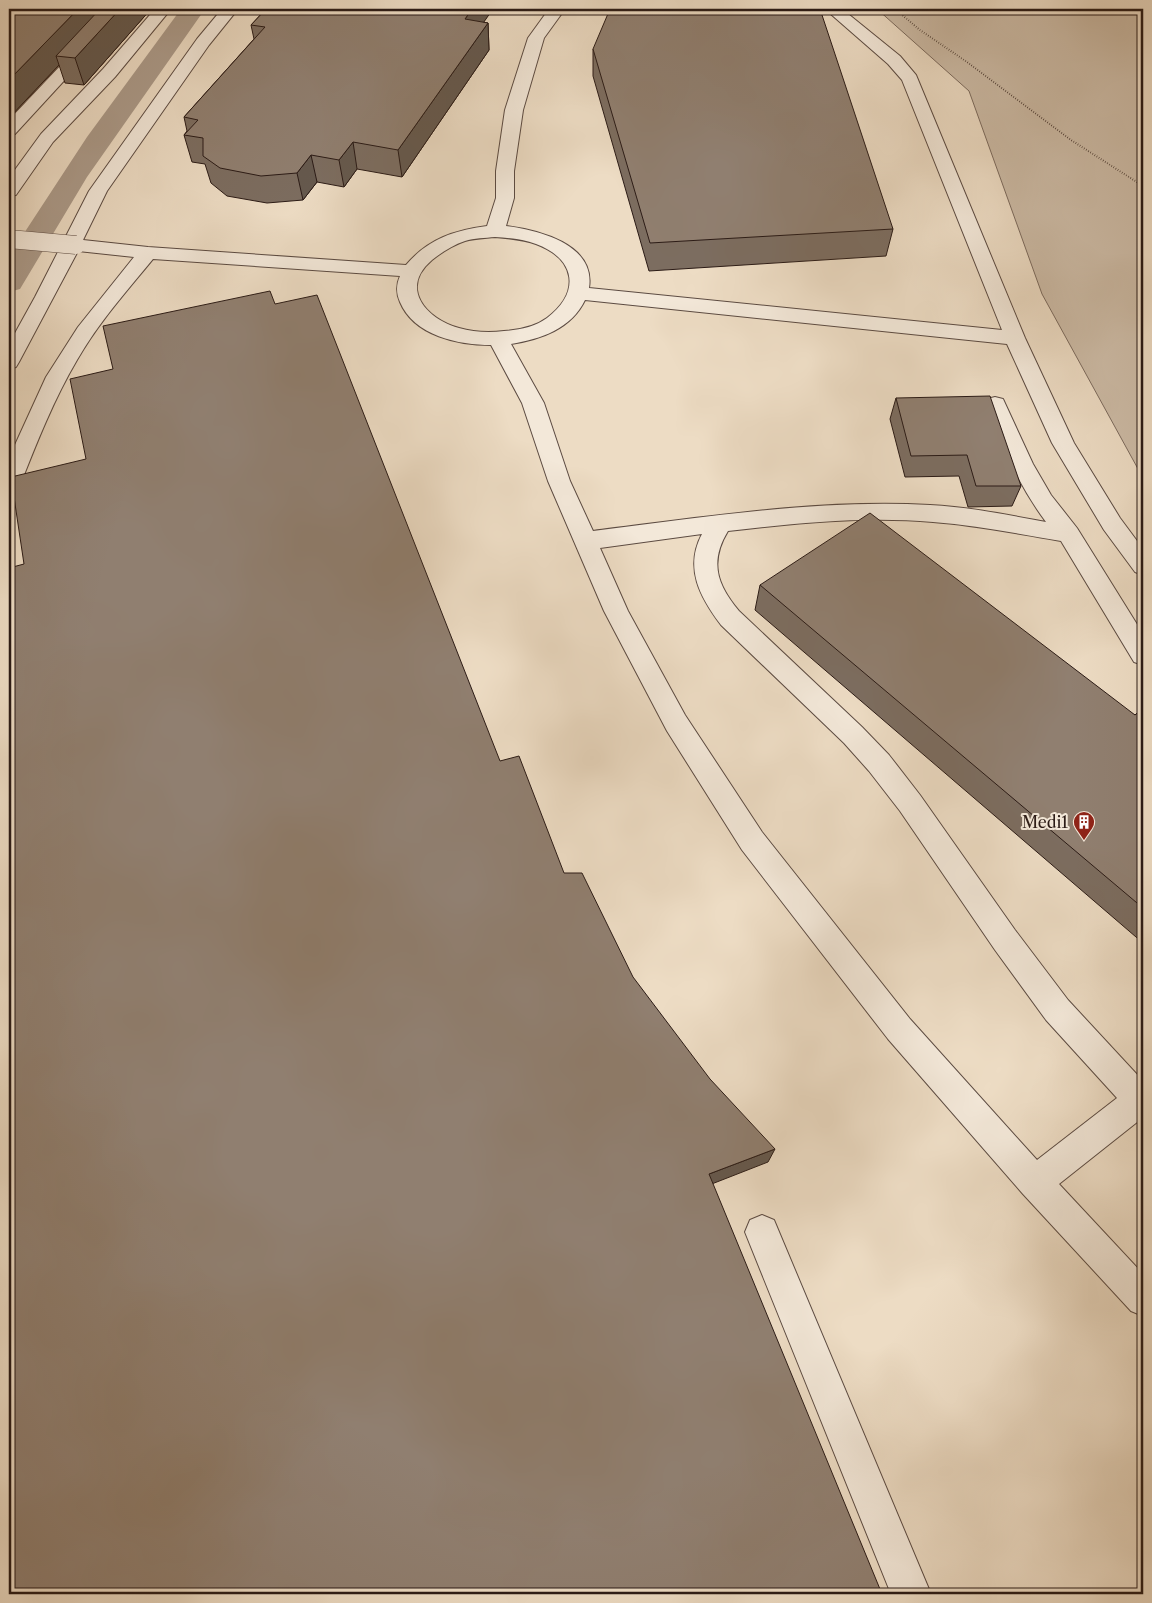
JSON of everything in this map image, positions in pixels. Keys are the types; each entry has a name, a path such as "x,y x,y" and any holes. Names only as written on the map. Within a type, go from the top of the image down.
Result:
{"street":[{"path":"9,130 122,9"},
{"path":"9,191 47,138 109,73 163,9"},
{"path":"9,362 45,297 98,191 203,42 230,9"},
{"path":"496,231 505,198 505,171 514,110 536,38 557,9"},
{"path":"833,9 894,60 910,80 1048,414 1063,443 1112,524 1143,566"},
{"path":"496,231 525,234 551,243 570,256 580,274 580,292 571,310 552,324 527,334 498,339 470,337 445,331 424,319 411,304 406,288 410,271 429,251 459,237 496,231"},
{"path":"9,239 148,253 410,271"},
{"path":"9,485 53,384 68,357 91,322 148,253"},
{"path":"580,292 1015,338"},
{"path":"498,339 533,403 559,481 616,611 676,722 752,841 899,1029 1035,1182 1143,1299"},
{"path":"995,404 1022,464 1043,501 1069,534 1143,655"},
{"path":"584,541 792,516 871,512 931,513 1069,534"},
{"path":"720,524 708,544 704,573 710,590 718,604 730,618 853,735 879,763 910,803 994,924 1057,1010 1141,1102 1035,1182"},
{"path":"762,1232 911,1594"}],"path":[{"path":"895,9 920,30 967,62 1072,140 1143,186"}],"shaded area":[{"path":"877,9 1143,9 1143,478 1042,294 969,91"}],"building":[{"path":"9,9 78,9 9,80"},
{"path":"100,9 120,9 75,58 56,56"},
{"path":"266,9 472,9 465,19 488,23 398,150 353,142 339,160 311,155 297,173 261,176 220,168 203,156 203,138 184,135 198,120 184,117 265,27 251,25"},
{"path":"610,9 820,9 893,229 650,243 593,49"},
{"path":"270,291 275,304 317,295 500,761 519,756 564,873 582,873 633,977 710,1079 775,1149 709,1174 882,1594 9,1594 9,568 24,564 11,477 86,459 70,379 113,369 103,326"},
{"path":"990,396 1021,486 976,486 967,455 911,456 896,398"},
{"name":"Medi1","path":"870,513 1135,715 1143,708 1143,908 760,585"}],"waterway":[{"path":"9,283 73,177 193,9"}],"place":[{"name":"Medi1","path":"1084,841"}]}
